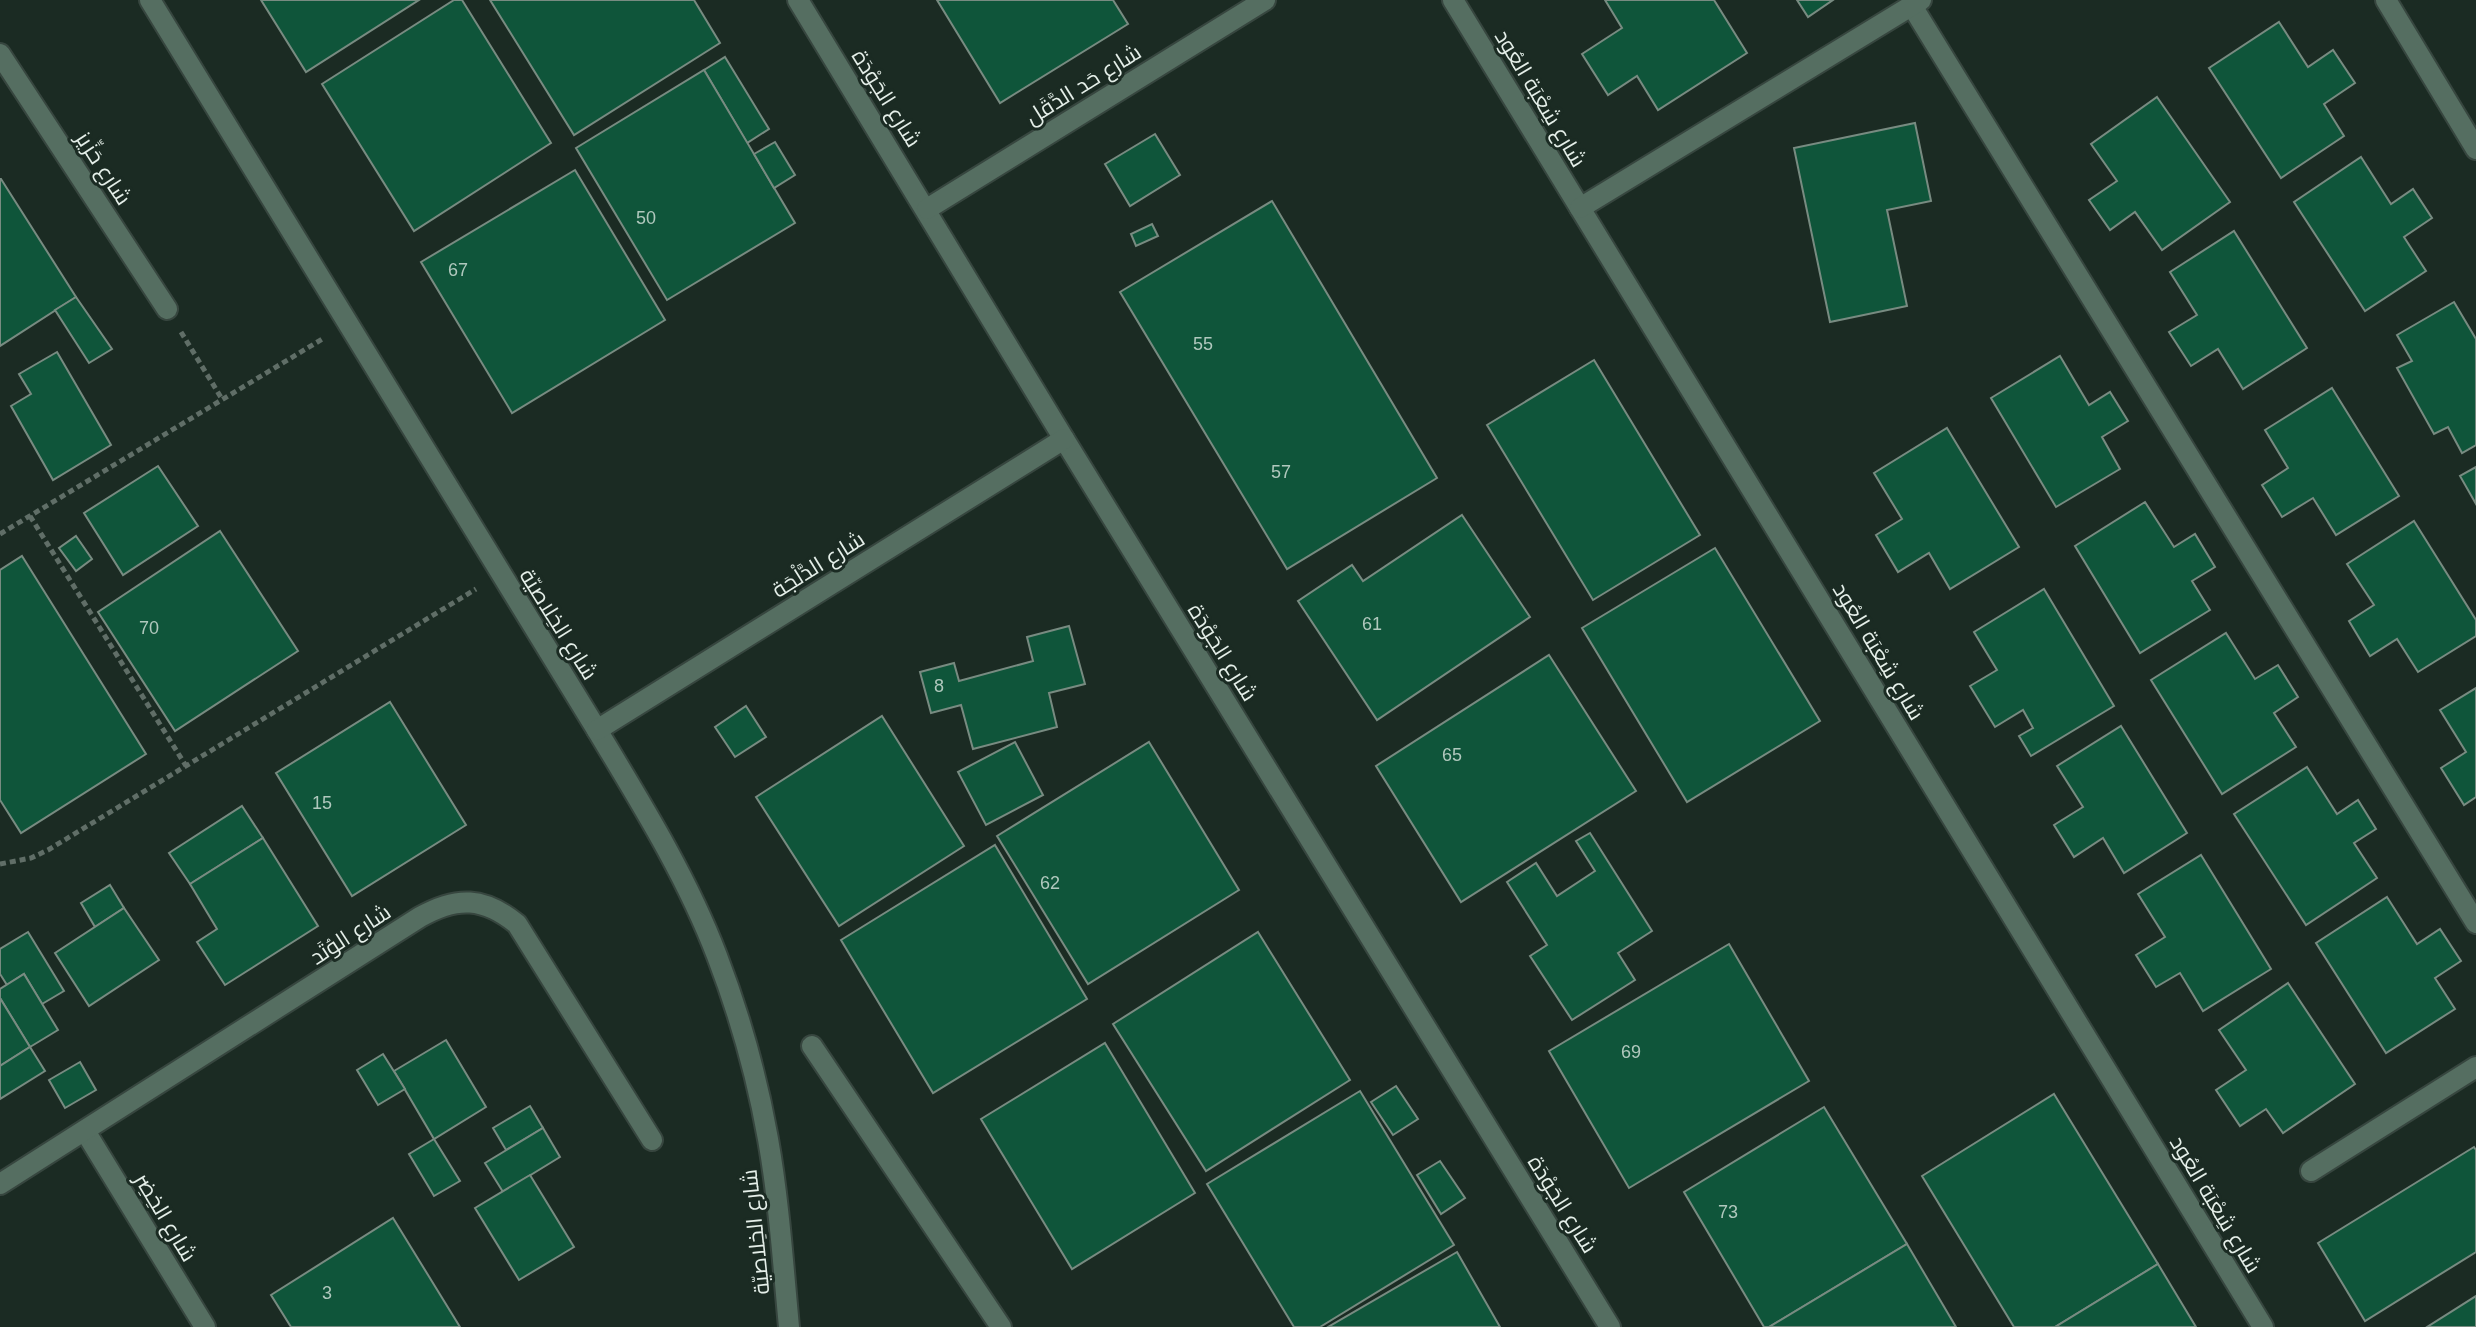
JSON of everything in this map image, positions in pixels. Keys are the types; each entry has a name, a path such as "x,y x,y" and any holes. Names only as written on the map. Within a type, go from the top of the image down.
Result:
{"street":[{"name":"شارع الخِلاصيّة","path":"150,0 597,730 691,896 717,955 755,1077 777,1203 789,1327"},
{"name":"شارع الجَوْدَة","path":"798,0 1610,1327"},
{"name":"شارع حَد الدَّقَل","path":"927,209 1265,0"},
{"name":"شارع شِعْبَة العُود","path":"1453,0 2263,1327"},
{"path":"2386,0 2476,149"},
{"path":"1580,208 1917,3 2476,923"},
{"name":"شارع حَزِّيز","path":"0,54 167,309"},
{"name":"شارع الدَّلْجَة","path":"597,730 1064,439"},
{"name":"شارع الوُتَد","path":"0,1184 420,917 439,907 460,902 481,903 500,910 517,924 652,1140"},
{"path":"812,1046 1001,1327"},
{"path":"2311,1171 2476,1067"},
{"name":"شارع الخِضِر","path":"85,1131 205,1327"}],"path":[{"path":"167,309 222,399"},
{"path":"0,534 348,324"},
{"path":"30,516 186,766"},
{"path":"0,864 31,858 48,850 501,574"}],"building":[{"path":"261,0 419,0 306,72"},
{"path":"454,0 462,0 551,143 414,231 322,84"},
{"path":"490,0 694,0 720,43 574,135"},
{"path":"937,0 1113,0 1128,24 1000,103"},
{"path":"1605,0 1714,0 1747,53 1658,110 1637,76 1608,95 1582,54 1622,28"},
{"path":"1797,0 1833,0 1808,17"},
{"path":"2279,22 2308,67 2333,50 2355,83 2324,104 2344,136 2281,178 2209,68"},
{"path":"725,57 769,129 747,143 704,70"},
{"path":"704,70 795,223 667,300 576,148"},
{"path":"2157,97 2230,202 2162,250 2135,212 2110,230 2089,200 2117,181 2091,144"},
{"path":"1915,123 1931,201 1887,210 1907,306 1830,322 1794,148"},
{"path":"1155,134 1180,175 1130,206 1105,164"},
{"path":"775,142 795,175 774,188 754,154"},
{"path":"2361,157 2391,204 2413,189 2432,218 2404,237 2426,271 2365,311 2294,202"},
{"path":"575,170 665,320 512,413 421,262"},
{"path":"0,179 76,297 0,346"},
{"path":"1272,201 1437,478 1287,569 1120,292"},
{"path":"1152,224 1158,236 1136,246 1131,234"},
{"path":"2234,231 2307,348 2243,389 2218,349 2191,366 2169,332 2197,315 2170,272"},
{"path":"76,297 112,349 89,363 55,310"},
{"path":"2454,302 2476,339 2476,445 2462,453 2448,427 2434,434 2397,368 2412,361 2397,335"},
{"path":"57,352 111,445 53,480 11,406 31,394 19,374"},
{"path":"2060,356 2089,405 2110,392 2128,421 2102,437 2120,469 2056,507 1991,398"},
{"path":"1594,360 1700,535 1593,600 1487,425"},
{"path":"2332,388 2399,496 2336,535 2313,498 2282,517 2262,485 2288,468 2265,430"},
{"path":"1947,428 2019,547 1950,589 1929,553 1898,572 1876,535 1902,519 1874,473"},
{"path":"158,466 198,526 123,575 84,513"},
{"path":"2476,467 2476,504 2460,476"},
{"path":"2145,502 2174,547 2195,534 2215,567 2192,581 2210,610 2140,653 2075,546"},
{"path":"1462,515 1530,617 1377,720 1298,601 1352,565 1363,581"},
{"path":"2414,521 2476,620 2476,636 2418,672 2397,639 2370,656 2349,621 2374,605 2347,564"},
{"path":"220,531 298,651 175,731 98,612"},
{"path":"76,536 92,559 76,571 59,548"},
{"path":"1715,548 1820,721 1687,802 1582,628"},
{"path":"22,556 146,754 21,833 0,800 0,570"},
{"path":"2044,589 2114,706 2031,756 2019,736 2033,728 2023,710 1995,727 1970,686 1997,670 1974,632"},
{"path":"1069,626 1085,684 1049,693 1057,727 973,749 961,705 931,713 920,672 954,663 959,681 1033,661 1027,637"},
{"path":"2226,633 2255,679 2278,665 2298,697 2274,713 2296,747 2222,794 2151,680"},
{"path":"1549,655 1636,791 1461,902 1376,766"},
{"path":"2476,688 2476,797 2464,805 2441,768 2466,752 2440,710"},
{"path":"390,702 466,825 352,896 276,773"},
{"path":"746,706 766,737 735,757 715,727"},
{"path":"882,716 964,846 839,926 756,797"},
{"path":"2121,726 2187,833 2124,873 2103,838 2074,857 2054,825 2083,807 2057,766"},
{"path":"1015,742 1043,795 986,825 958,772"},
{"path":"1149,742 1239,890 1088,984 997,836"},
{"path":"2307,767 2337,814 2358,800 2376,829 2354,843 2377,878 2306,925 2234,814"},
{"path":"242,806 263,838 190,884 169,853"},
{"path":"1590,833 1652,931 1618,953 1635,980 1572,1020 1530,956 1547,945 1507,882 1536,863 1557,896 1595,871 1576,841"},
{"path":"263,838 318,926 225,985 197,942 217,929 190,884"},
{"path":"995,845 1087,999 933,1093 841,940"},
{"path":"2201,855 2271,969 2203,1011 2180,973 2156,987 2136,955 2165,937 2138,894"},
{"path":"110,885 124,908 95,927 81,903"},
{"path":"2387,897 2417,944 2440,929 2461,961 2435,978 2455,1009 2386,1053 2316,943"},
{"path":"124,908 159,960 89,1006 55,953"},
{"path":"28,932 64,991 42,1004 24,974 7,985 0,974 0,949"},
{"path":"1258,932 1350,1080 1206,1171 1113,1024"},
{"path":"1729,944 1809,1081 1629,1188 1549,1051"},
{"path":"24,974 58,1030 30,1047 0,998 0,989"},
{"path":"2288,983 2355,1084 2283,1133 2266,1109 2240,1126 2216,1090 2246,1070 2219,1030"},
{"path":"0,998 30,1047 0,1066"},
{"path":"446,1040 486,1107 434,1139 394,1071"},
{"path":"1105,1043 1195,1193 1072,1269 981,1119"},
{"path":"30,1047 45,1071 0,1099 0,1066"},
{"path":"383,1054 405,1089 378,1105 357,1070"},
{"path":"80,1062 96,1090 65,1108 49,1080"},
{"path":"1396,1086 1418,1119 1393,1135 1371,1102"},
{"path":"1360,1091 1454,1245 1320,1327 1294,1327 1207,1184"},
{"path":"2054,1094 2158,1264 2055,1327 2014,1327 1922,1176"},
{"path":"530,1106 543,1128 506,1150 493,1128"},
{"path":"1824,1107 1907,1244 1769,1327 1764,1327 1684,1192"},
{"path":"543,1128 560,1157 503,1192 485,1163"},
{"path":"434,1139 460,1181 434,1196 409,1154"},
{"path":"2474,1147 2476,1252 2365,1321 2318,1243"},
{"path":"1440,1161 1465,1198 1441,1214 1417,1175"},
{"path":"530,1175 574,1247 519,1280 475,1208"},
{"path":"393,1218 460,1327 291,1327 271,1295"},
{"path":"1907,1244 1956,1327 1769,1327"},
{"path":"1457,1252 1500,1327 1328,1327"},
{"path":"2158,1264 2196,1327 2055,1327"},
{"path":"2476,1296 2476,1327 2427,1327"}]}
